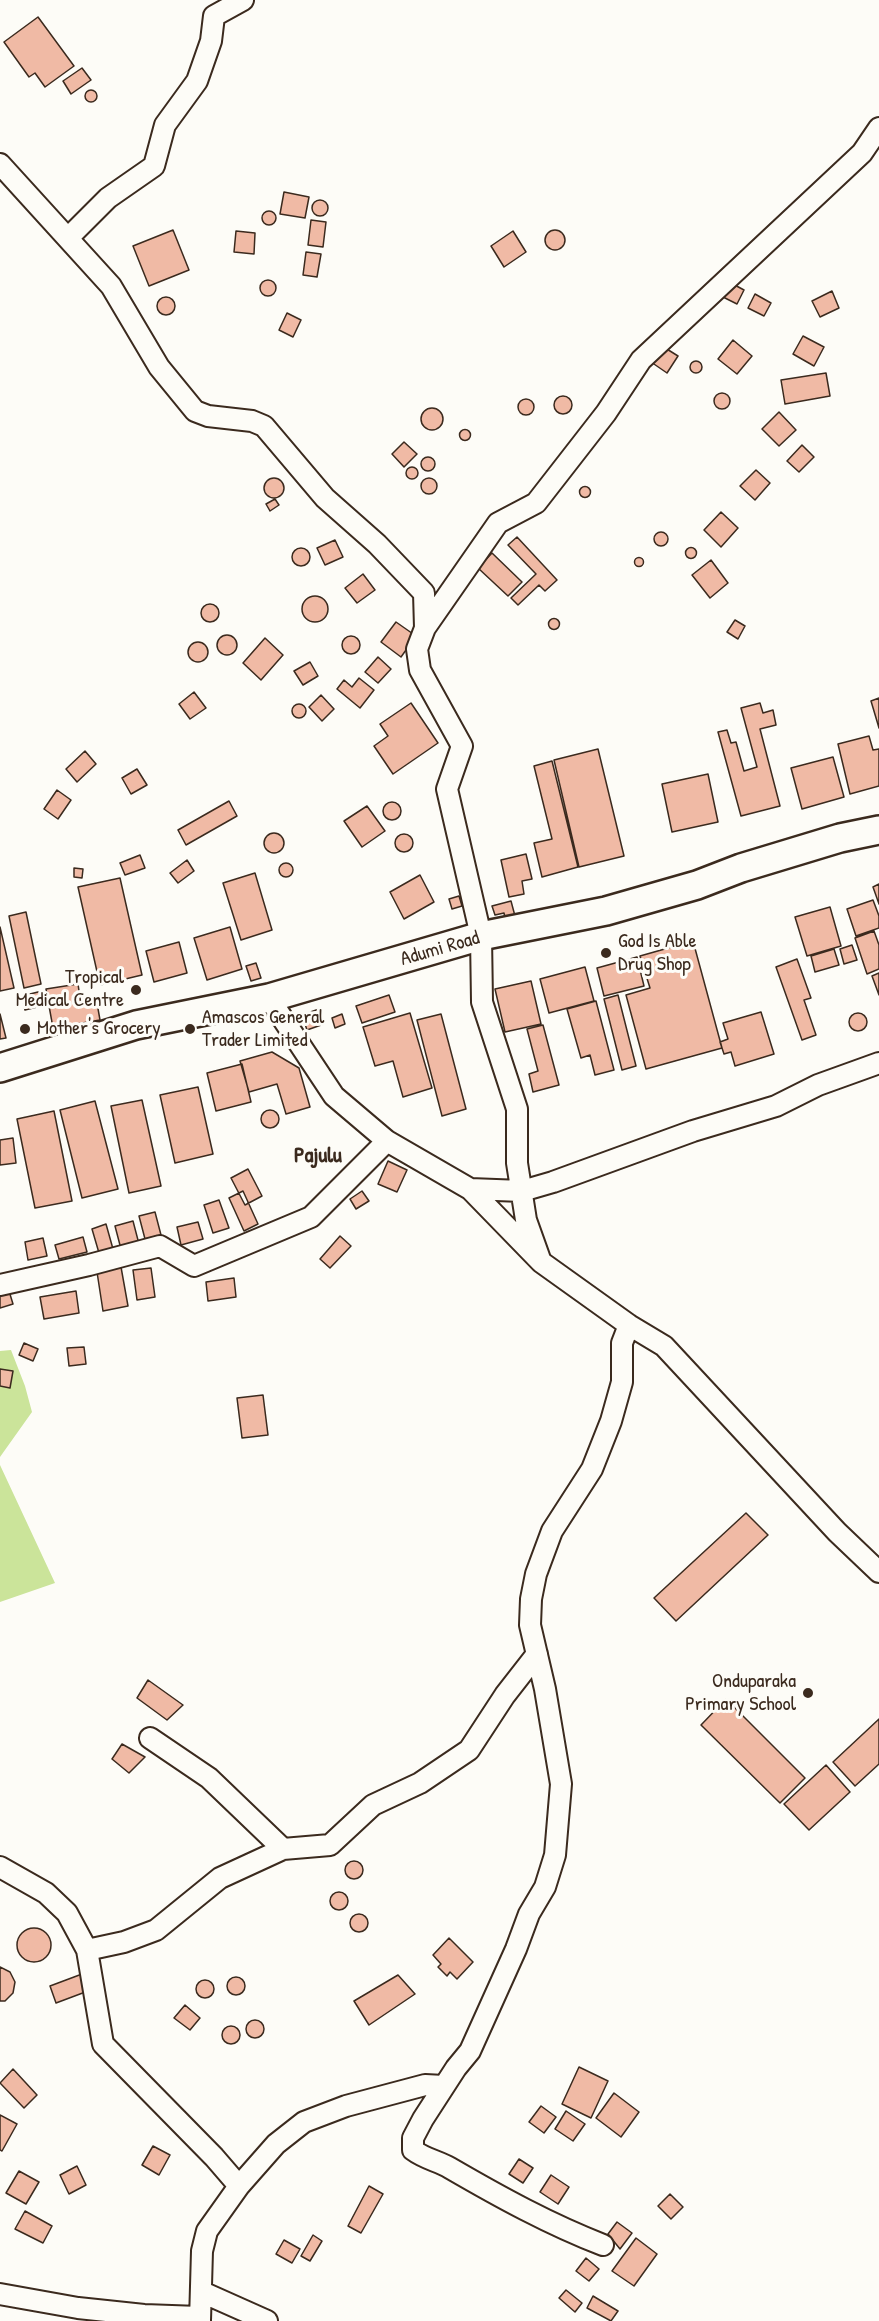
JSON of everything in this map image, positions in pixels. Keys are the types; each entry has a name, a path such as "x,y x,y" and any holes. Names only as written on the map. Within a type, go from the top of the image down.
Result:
{"main road":[{"name":"Adumi Road","path":"0,1068 136,1025 269,998 481,936 606,911 697,885 741,868 840,838 879,830"}],"street":[{"path":"68,238 108,198 154,166 165,124 197,81 211,41 214,16 243,0"},
{"path":"541,1262 526,1220 516,1153 517,1109 482,1002 481,936 447,789 462,746 420,670 417,649 425,628 498,523 536,503 606,413 641,360 862,153 879,128"},
{"path":"0,164 111,286 159,367 195,411 208,416 252,421 264,426 325,498 378,544 424,593 425,628"},
{"path":"269,998 334,1096 387,1141 470,1189 541,1262 629,1325 664,1346 837,1532 879,1572"},
{"path":"470,1189 522,1191 693,1131 776,1106 818,1085 879,1063"},
{"path":"0,1286 160,1246 194,1266 311,1217 387,1141"},
{"path":"603,2245 528,2212 446,2166 422,2157 413,2150 413,2138 444,2086 470,2052 516,1949 529,1914 545,1887 555,1855 561,1784 545,1689 530,1625 536,1574 552,1531 592,1468 611,1421 622,1382 622,1343 629,1325"},
{"path":"87,1950 123,1942 156,1930 220,1878 283,1849 330,1845 373,1805 420,1783 469,1750 505,1695 537,1654"},
{"path":"150,1738 209,1778 283,1849"},
{"path":"0,1867 58,1903 68,1913 87,1950 98,2005 100,2038 103,2044 214,2157 239,2186"},
{"path":"0,2294 78,2308 199,2319 202,2292 202,2251 207,2231 239,2186 276,2144 304,2122 346,2106 425,2085 444,2086"},
{"path":"202,2292 267,2321"}],"green space":[{"path":"11,1350 32,1412 0,1457 0,1351"},
{"path":"0,1465 55,1583 0,1602"}],"building":[{"path":"38,17 74,66 45,87 35,73 29,77 4,42"},
{"path":"82,68 91,80 71,94 63,81"},
{"path":"93,90 97,96 93,102 89,102 85,94"},
{"path":"284,192 309,197 305,218 280,214"},
{"path":"320,200 328,208 320,216 312,208"},
{"path":"266,211 272,211 276,218 272,225 266,225 262,221 262,215"},
{"path":"311,220 326,222 323,247 308,245"},
{"path":"173,230 189,270 149,286 133,246"},
{"path":"555,230 562,233 565,240 562,247 555,250 548,247 545,240 548,233"},
{"path":"236,231 255,233 254,254 234,252"},
{"path":"513,231 526,252 504,267 491,246"},
{"path":"306,252 321,254 317,277 303,275"},
{"path":"268,280 274,282 276,288 274,294 268,296 262,294 260,288 262,282"},
{"path":"731,283 744,290 737,304 723,297"},
{"path":"832,291 839,308 820,317 812,301"},
{"path":"755,294 771,303 764,316 748,308"},
{"path":"166,297 172,300 175,306 172,312 166,315 160,312 157,306 160,300"},
{"path":"287,313 301,320 293,337 279,330"},
{"path":"803,336 824,347 814,366 793,354"},
{"path":"733,340 752,356 737,374 718,359"},
{"path":"662,346 678,356 667,373 651,362"},
{"path":"698,361 702,367 698,373 694,373 690,365"},
{"path":"826,373 830,396 785,404 781,380"},
{"path":"722,393 728,395 730,401 728,407 722,409 716,407 714,401 716,395"},
{"path":"559,396 567,396 572,401 570,412 559,414 554,409 554,401"},
{"path":"526,399 534,407 526,415 518,407"},
{"path":"432,408 442,415 443,419 436,429 432,430 422,423 421,419 428,409"},
{"path":"779,412 796,430 779,446 762,429"},
{"path":"465,429 471,435 465,441 459,435"},
{"path":"404,442 417,454 404,467 392,454"},
{"path":"802,445 814,457 799,472 787,461"},
{"path":"428,457 433,459 435,464 433,469 428,471 423,469 421,464 423,459"},
{"path":"414,467 418,473 414,479 410,479 406,471"},
{"path":"756,470 770,483 755,500 740,486"},
{"path":"274,478 281,481 284,488 281,495 274,498 267,495 264,488 267,481"},
{"path":"426,478 432,478 437,486 435,492 426,494 421,489 421,483"},
{"path":"585,487 589,488 589,496 585,497 581,496 580,492 581,488"},
{"path":"275,499 279,505 270,511 266,504"},
{"path":"721,512 738,528 721,547 704,530"},
{"path":"658,532 664,532 668,539 664,546 658,546 654,542 654,536"},
{"path":"517,537 557,580 545,591 539,585 518,605 511,598 536,574 508,545"},
{"path":"335,540 343,557 325,565 317,548"},
{"path":"691,547 697,553 691,559 685,553"},
{"path":"301,548 307,551 310,557 307,563 301,566 295,563 292,557 295,551"},
{"path":"492,553 522,582 508,596 478,568"},
{"path":"639,557 644,562 639,567 634,562"},
{"path":"711,560 728,583 710,598 692,575"},
{"path":"363,574 375,590 357,603 345,588"},
{"path":"315,596 324,600 328,609 324,618 315,622 306,618 302,609 306,600"},
{"path":"206,604 214,604 219,609 217,620 206,622 201,617 201,609"},
{"path":"554,618 560,624 554,630 548,624"},
{"path":"735,620 745,626 738,639 727,632"},
{"path":"396,622 416,636 401,657 381,642"},
{"path":"223,635 231,635 237,641 237,649 231,655 223,655 217,649 217,641"},
{"path":"347,636 355,636 360,641 358,652 347,654 342,649 342,641"},
{"path":"265,638 283,655 261,680 243,663"},
{"path":"198,642 205,645 208,652 205,659 198,662 191,659 188,652 191,645"},
{"path":"378,657 391,669 378,683 365,672"},
{"path":"310,662 318,676 303,685 294,671"},
{"path":"359,678 374,690 360,708 337,689 344,680 352,687"},
{"path":"194,692 206,708 190,719 179,704"},
{"path":"321,695 334,709 322,721 309,707"},
{"path":"879,698 879,728 871,701"},
{"path":"411,703 438,743 393,774 374,746 388,736 380,724"},
{"path":"760,703 763,713 773,710 776,725 760,729 780,806 741,816 718,732 727,730 731,743 736,742 744,771 757,767 741,708"},
{"path":"299,704 304,706 306,711 304,716 299,718 294,716 292,711 294,706"},
{"path":"869,736 873,750 879,749 879,786 850,794 838,744"},
{"path":"598,749 624,856 579,867 554,760"},
{"path":"85,751 96,764 77,782 66,769"},
{"path":"833,757 844,797 802,809 791,768"},
{"path":"552,761 578,867 542,877 534,843 552,839 534,766"},
{"path":"137,769 147,785 131,794 122,778"},
{"path":"708,774 718,822 672,832 662,784"},
{"path":"57,790 71,800 58,819 44,809"},
{"path":"229,801 237,816 186,845 178,830"},
{"path":"392,802 398,805 401,811 398,817 392,820 386,817 383,811 386,805"},
{"path":"367,806 385,831 362,847 344,821"},
{"path":"274,833 281,836 284,843 281,850 274,853 267,850 264,843 267,836"},
{"path":"400,834 408,834 413,839 411,850 400,852 395,847 395,839"},
{"path":"526,854 532,879 522,881 524,894 509,897 501,860"},
{"path":"140,855 145,868 125,875 120,863"},
{"path":"187,860 194,871 178,883 170,873"},
{"path":"286,863 291,865 293,870 291,875 286,877 281,875 279,870 281,865"},
{"path":"74,868 83,869 82,878 74,877"},
{"path":"255,873 272,930 241,940 223,883"},
{"path":"420,875 434,902 404,919 390,892"},
{"path":"120,878 142,975 100,985 78,887"},
{"path":"879,884 879,904 873,887"},
{"path":"459,896 462,906 452,909 449,899"},
{"path":"873,900 879,916 879,928 856,936 847,909"},
{"path":"511,901 515,916 505,918 504,913 495,915 492,906"},
{"path":"830,907 841,946 807,956 795,917"},
{"path":"26,912 41,984 24,988 9,916"},
{"path":"0,927 14,988 0,991"},
{"path":"230,927 242,969 207,980 194,938"},
{"path":"874,931 879,945 879,969 867,974 855,938"},
{"path":"693,941 722,1048 646,1069 626,995 650,988 640,956"},
{"path":"179,942 187,973 154,982 146,951"},
{"path":"852,945 857,960 844,964 840,949"},
{"path":"834,949 839,965 815,972 811,956"},
{"path":"637,957 644,986 604,996 597,968"},
{"path":"797,959 811,998 804,1000 816,1035 802,1040 776,967"},
{"path":"256,963 261,978 251,981 246,966"},
{"path":"585,967 594,1001 549,1013 540,979"},
{"path":"879,973 879,995 872,976"},
{"path":"531,981 541,1024 505,1032 495,989"},
{"path":"78,984 81,1005 97,1003 100,1020 53,1028 46,989"},
{"path":"42,991 45,1005 25,1010 22,996"},
{"path":"389,995 395,1012 362,1023 356,1006"},
{"path":"618,995 636,1066 622,1070 604,999"},
{"path":"596,1001 614,1070 595,1075 590,1055 581,1058 567,1009"},
{"path":"319,1009 324,1024 307,1030 302,1015"},
{"path":"761,1012 774,1054 735,1066 731,1052 724,1054 720,1042 728,1039 723,1023"},
{"path":"410,1013 432,1088 403,1097 393,1061 375,1066 363,1027"},
{"path":"858,1013 866,1018 867,1022 862,1030 858,1031 850,1026 849,1022 854,1014"},
{"path":"0,1014 6,1038 0,1039"},
{"path":"342,1014 345,1024 335,1028 332,1018"},
{"path":"441,1014 466,1109 442,1116 417,1020"},
{"path":"543,1025 559,1085 533,1092 529,1074 538,1071 527,1029"},
{"path":"272,1052 299,1068 310,1107 286,1114 277,1084 249,1092 240,1061"},
{"path":"242,1064 251,1102 216,1111 207,1073"},
{"path":"198,1087 213,1154 175,1163 160,1095"},
{"path":"142,1100 161,1186 129,1193 111,1106"},
{"path":"95,1101 118,1189 82,1198 60,1110"},
{"path":"270,1110 276,1113 279,1119 276,1125 270,1128 264,1125 261,1119 264,1113"},
{"path":"54,1111 72,1201 35,1208 17,1119"},
{"path":"13,1138 16,1163 0,1165 0,1140"},
{"path":"388,1161 407,1170 397,1192 378,1184"},
{"path":"248,1169 262,1196 245,1205 231,1178"},
{"path":"243,1191 258,1224 244,1231 229,1198"},
{"path":"362,1191 369,1201 356,1209 350,1199"},
{"path":"219,1200 229,1228 213,1233 204,1205"},
{"path":"155,1212 161,1235 145,1239 139,1216"},
{"path":"133,1221 139,1244 121,1249 115,1226"},
{"path":"198,1222 203,1239 181,1245 177,1227"},
{"path":"106,1224 113,1249 99,1253 92,1229"},
{"path":"340,1236 351,1246 330,1268 320,1259"},
{"path":"83,1237 87,1252 59,1259 55,1245"},
{"path":"43,1238 47,1256 28,1260 25,1242"},
{"path":"121,1267 128,1306 103,1311 97,1272"},
{"path":"151,1268 155,1297 137,1300 133,1270"},
{"path":"234,1278 236,1297 208,1301 206,1282"},
{"path":"9,1291 13,1304 0,1308 0,1294"},
{"path":"76,1291 79,1313 44,1319 40,1297"},
{"path":"24,1343 38,1349 33,1361 19,1355"},
{"path":"84,1347 86,1364 69,1366 67,1348"},
{"path":"0,1369 13,1371 10,1388 0,1386"},
{"path":"263,1395 268,1435 242,1438 237,1398"},
{"path":"746,1513 768,1535 676,1621 654,1598"},
{"path":"148,1680 183,1705 167,1720 137,1698"},
{"path":"726,1699 805,1778 780,1803 701,1725"},
{"path":"879,1719 879,1764 855,1786 833,1762"},
{"path":"122,1744 145,1757 129,1773 112,1759"},
{"path":"826,1765 850,1792 809,1830 784,1804"},
{"path":"354,1861 360,1864 363,1870 360,1876 354,1879 348,1876 345,1870 348,1864"},
{"path":"339,1892 345,1895 348,1901 345,1907 339,1910 333,1907 330,1901 333,1895"},
{"path":"359,1914 365,1917 368,1923 365,1929 359,1932 353,1929 350,1923 353,1917"},
{"path":"34,1928 46,1933 51,1945 46,1957 34,1962 22,1957 17,1945 22,1933"},
{"path":"449,1938 473,1962 457,1979 450,1972 447,1976 438,1967 441,1964 433,1955"},
{"path":"0,1967 10,1972 15,1982 13,1993 5,2001 0,2001"},
{"path":"82,1974 88,1991 56,2003 50,1986"},
{"path":"398,1975 415,1994 369,2025 354,2001"},
{"path":"236,1977 242,1980 245,1986 242,1992 236,1995 230,1992 227,1986 230,1980"},
{"path":"205,1980 211,1983 214,1989 211,1995 205,1998 199,1995 196,1989 199,1983"},
{"path":"185,2005 200,2018 190,2030 174,2018"},
{"path":"255,2020 261,2023 264,2029 261,2035 255,2038 249,2035 246,2029 249,2023"},
{"path":"231,2026 237,2029 240,2035 237,2041 231,2044 225,2041 222,2035 225,2029"},
{"path":"579,2067 608,2081 591,2118 562,2104"},
{"path":"13,2069 37,2095 24,2108 0,2083"},
{"path":"614,2093 639,2112 621,2137 596,2118"},
{"path":"541,2106 556,2117 544,2133 529,2122"},
{"path":"566,2111 585,2124 573,2141 555,2129"},
{"path":"0,2115 17,2124 2,2151 0,2150"},
{"path":"153,2146 170,2155 159,2175 142,2165"},
{"path":"519,2159 533,2168 523,2183 509,2174"},
{"path":"77,2166 86,2185 69,2194 60,2175"},
{"path":"19,2171 39,2182 26,2204 6,2193"},
{"path":"551,2175 569,2187 558,2204 540,2192"},
{"path":"369,2186 383,2194 361,2233 348,2226"},
{"path":"670,2194 683,2207 671,2219 658,2206"},
{"path":"25,2211 52,2226 43,2243 15,2229"},
{"path":"617,2222 632,2233 620,2249 608,2234"},
{"path":"313,2235 322,2241 310,2261 301,2256"},
{"path":"636,2238 657,2254 634,2286 612,2271"},
{"path":"284,2240 300,2249 292,2263 276,2254"},
{"path":"586,2258 599,2269 589,2281 576,2271"},
{"path":"566,2290 582,2303 575,2312 559,2298"},
{"path":"593,2296 618,2311 611,2321 587,2308"}],"place":[{"name":"God Is Able Drug Shop","path":"606,953"},
{"name":"Tropical Medical Centre","path":"136,990"},
{"name":"Mother's Grocery","path":"25,1029"},
{"name":"Amascos General Trader Limited","path":"190,1029"},
{"name":"Onduparaka Primary School","path":"808,1693"}],"district":[{"name":"Pajulu","path":"318,1156"}]}
